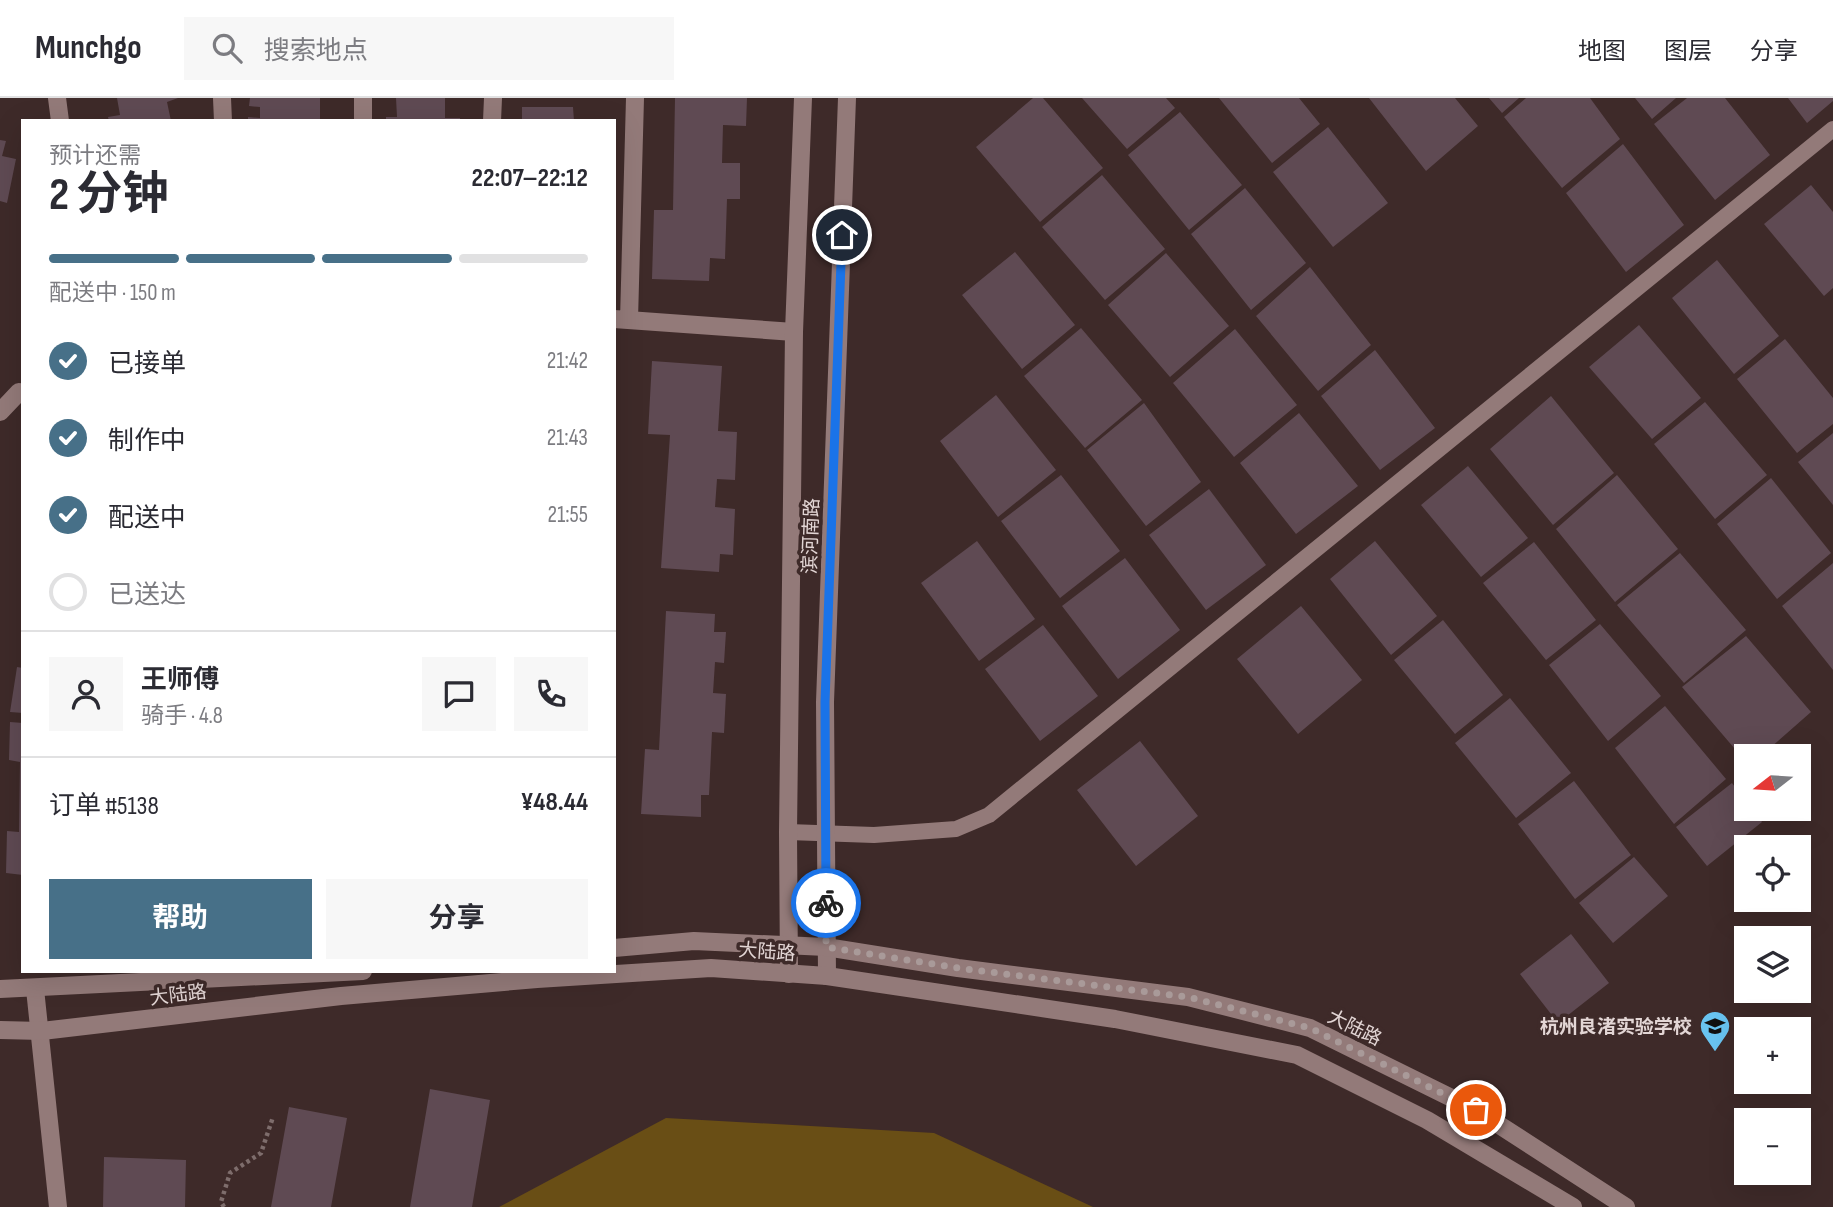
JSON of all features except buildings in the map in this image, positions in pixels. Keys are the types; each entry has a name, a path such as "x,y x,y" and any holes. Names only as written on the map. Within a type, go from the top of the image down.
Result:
{"main road":[{"path":"57,98 60,119"},
{"path":"222,98 223,119"},
{"path":"363,98 363,119"},
{"path":"492,119 493,98"},
{"path":"635,98 621,320 794,332"},
{"path":"789,974 787,944 794,332 803,98"},
{"name":"滨河南路","path":"827,976 825,702 847,98"},
{"path":"0,412 21,392"},
{"name":"大陆路","path":"616,948 694,941 826,947 958,968 1188,997 1310,1028 1476,1110 1626,1207"},
{"name":"大陆路","path":"0,1030 41,1031 341,996 537,979 710,968 827,976 1115,1019 1297,1055 1427,1121 1573,1207"},
{"name":"大陆路","path":"0,989 327,973"},
{"path":"35,989 58,1207"}],"lane":[{"path":"788,832 874,835 956,829 989,815 1833,129"}],"path":[{"path":"224,1207 221,1202 230,1173 261,1153 273,1117"}],"shaded area":[{"path":"666,1118 934,1133 1093,1207 499,1207"}],"way so far":[{"path":"826,903 826,947 958,968 1188,997 1310,1028 1476,1110"}],"place":[{"name":"杭州良渚实验学校","path":"1715,1053"}],"route":[{"path":"826,903 825,702 842,235"}]}
